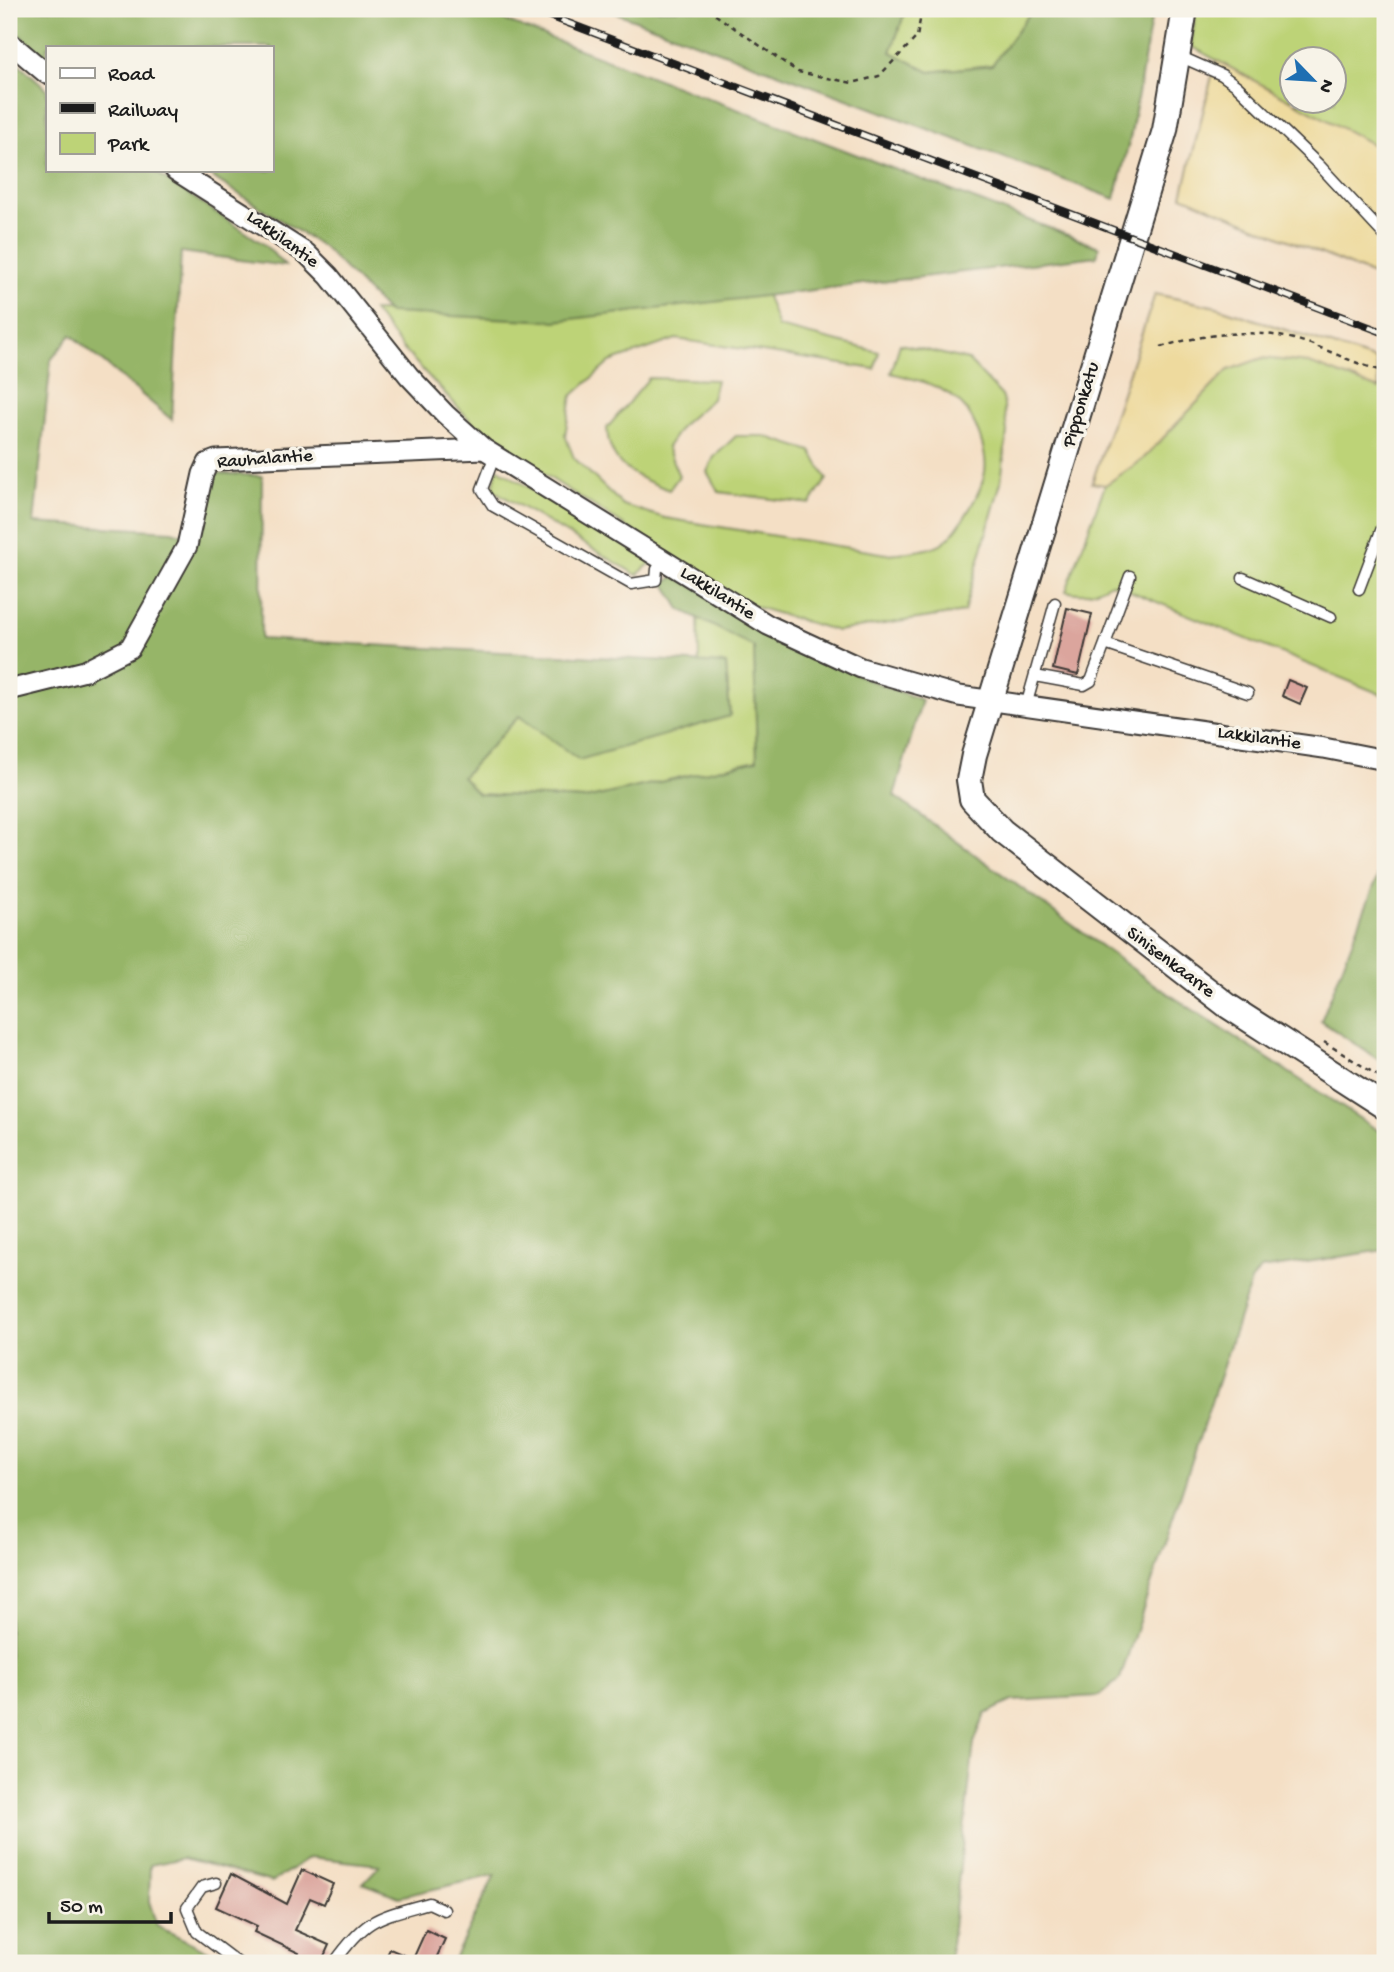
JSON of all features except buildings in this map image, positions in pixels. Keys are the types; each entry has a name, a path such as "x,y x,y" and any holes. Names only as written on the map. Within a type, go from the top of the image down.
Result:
{"street":[{"name":"Pipponkatu","path":"972,799 970,771 1165,130 1185,9"},
{"path":"9,42 46,73"},
{"name":"Lakkilantie","path":"178,172 306,253 329,275 409,376 445,414 490,452 768,625 861,668 917,686 991,701 1324,748 1385,761"},
{"name":"Rauhalantie","path":"9,690 85,671 130,648 187,546 203,474 208,463 216,460 490,452"},
{"name":"Sinisenkaarre","path":"972,799 1002,831 1173,966 1228,1006 1385,1107"}],"lane":[{"path":"1178,56 1222,75 1237,86 1319,164 1385,236"},
{"path":"490,452 482,489 493,506 631,584 656,580 657,569 665,561"},
{"path":"1359,589 1382,528"},
{"path":"1035,676 1084,685 1091,681 1130,576"},
{"path":"1243,578 1331,617"},
{"path":"1026,706 1055,603"},
{"path":"1105,644 1248,693"},
{"path":"216,1883 202,1887 187,1908 197,1932 238,1963"},
{"path":"334,1963 356,1933 380,1917 429,1903 444,1910"}],"path":[{"path":"707,9 798,72 852,83 879,76 917,37 922,9"},
{"path":"1161,346 1196,336 1264,334 1294,339 1385,371"}],"green space":[{"path":"9,9 474,9 1099,247 1097,256 555,321 389,313 323,247 204,172 273,172 273,46 46,46 46,58 9,26"},
{"path":"606,9 906,9 891,52 930,72 992,65 1033,9 1153,9 1131,134 1115,199"},
{"path":"906,9 1033,9 992,65 929,72 891,52"},
{"path":"1196,9 1385,9 1385,155 1316,116 1348,116 1348,46 1278,46 1278,95 1191,46"},
{"path":"9,55 46,88 46,172 155,172 265,245 285,266 181,252 172,420 71,335 51,360 34,523 172,531 190,537 215,473 262,476 261,639 726,664 730,716 579,760 519,716 462,777 478,794 585,799 757,760 754,647 680,609 665,584 674,576 866,679 922,700 894,796 1155,985 1385,1135 1385,1250 1261,1269 1251,1281 1120,1679 1099,1696 1012,1701 985,1714 974,1743 949,1963 452,1963 495,1875 399,1897 363,1883 380,1865 310,1857 272,1882 184,1858 150,1865 149,1901 157,1926 210,1952 222,1963 9,1963"},
{"path":"764,288 778,327 879,352 875,369 676,339 610,362 572,396 565,435 574,458 623,505 665,518 887,554 925,549 945,541 963,519 983,480 985,456 980,437 963,406 930,384 891,373 900,344 968,360 1003,397 1007,432 1001,482 964,612 837,631 746,604 485,436 405,351 373,311 549,313"},
{"path":"1262,358 1310,363 1385,389 1385,696 1111,583 1089,592 1066,591 1105,485 1142,460 1228,370"},
{"path":"649,378 716,380 712,399 683,424 667,447 679,476 669,490 626,469 613,453 609,442 607,428"},
{"path":"736,436 764,436 811,451 827,479 810,504 719,492 707,472 714,457"},
{"path":"497,468 652,562 637,575 493,490"},
{"path":"698,616 754,646 757,760 585,799 477,794 462,777 524,711 730,716 726,665 699,663"},
{"path":"1385,858 1385,1064 1321,1021"}],"sand":[{"path":"1216,60 1278,93 1278,116 1320,116 1385,151 1385,280 1182,196"},
{"path":"1155,294 1217,307 1376,360 1379,389 1309,363 1262,358 1228,370 1142,460 1105,485 1092,483"}],"railway":[{"path":"531,9 1385,333"}]}
